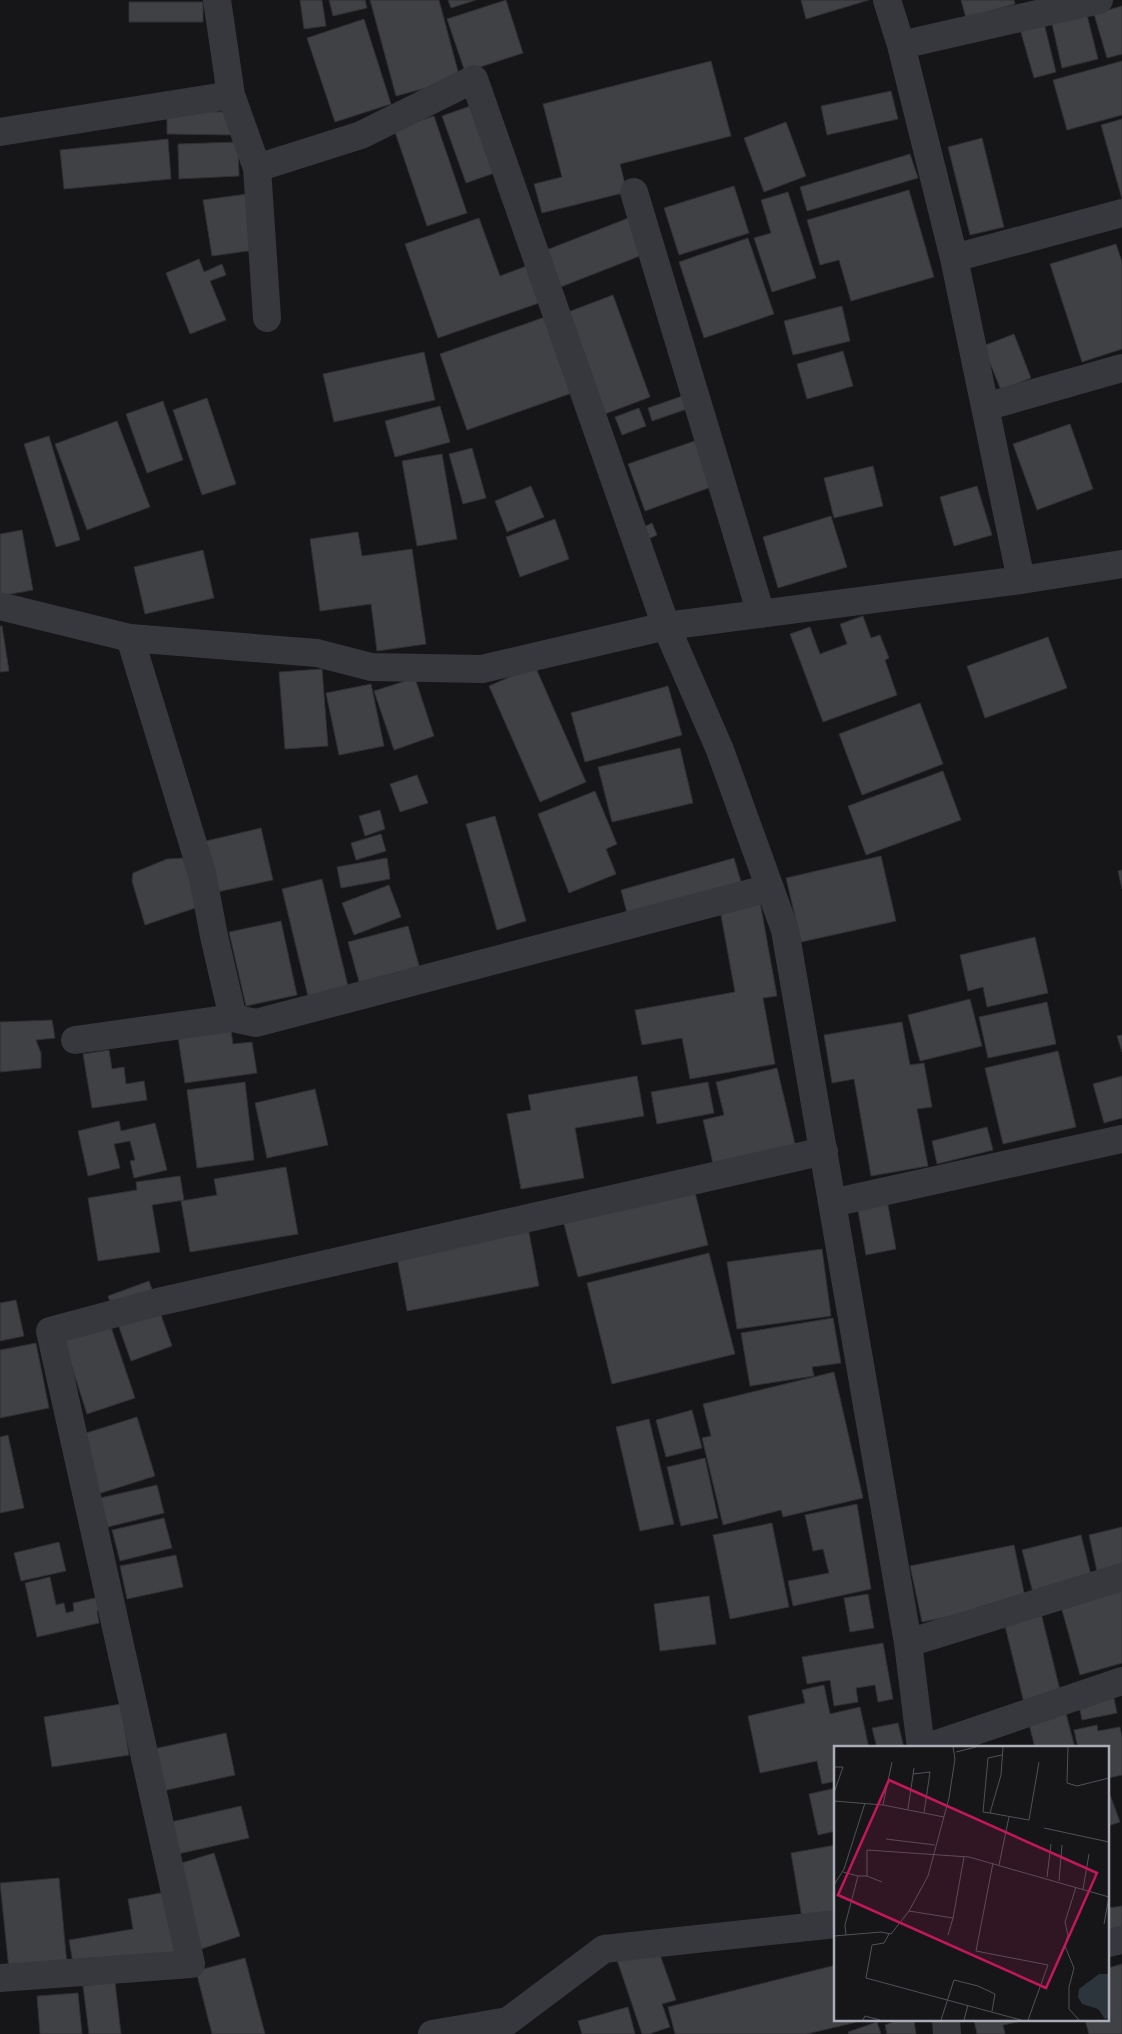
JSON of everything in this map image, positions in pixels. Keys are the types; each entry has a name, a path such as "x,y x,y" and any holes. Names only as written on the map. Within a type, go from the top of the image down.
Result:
{"street":[{"path":"216,0 231,94 257,168 266,318"},
{"path":"887,0 901,45 954,258 1021,580"},
{"path":"901,45 1099,0"},
{"path":"257,168 361,135 474,79 666,626 720,750 786,930 908,1643 921,1746"},
{"path":"0,132 231,94"},
{"path":"634,192 761,614"},
{"path":"954,258 1122,213"},
{"path":"985,406 1122,368"},
{"path":"0,606 130,638 317,653 371,667 482,669 666,626 1021,580 1122,564"},
{"path":"130,638 202,873 233,1018"},
{"path":"74,1040 233,1018 256,1023 770,888"},
{"path":"832,1203 1122,1139"},
{"path":"0,1978 191,1964 50,1331 158,1302 824,1151"},
{"path":"908,1643 1122,1577"},
{"path":"931,1746 1122,1681"},
{"path":"432,2034 508,2021 604,1949 834,1924"}],"building":[{"path":"300,0 322,0 326,26 304,29"},
{"path":"329,0 365,0 367,8 333,16"},
{"path":"370,0 439,0 460,79 396,96"},
{"path":"448,0 476,0 451,8"},
{"path":"506,0 523,53 465,72 447,19"},
{"path":"801,0 869,0 806,19"},
{"path":"961,0 1014,0 1015,4 966,18"},
{"path":"129,2 203,2 203,22 129,22"},
{"path":"1122,6 1122,54 1107,58 1094,14"},
{"path":"1087,15 1098,59 1062,68 1052,24"},
{"path":"364,19 391,104 335,122 307,38"},
{"path":"1044,23 1056,72 1034,78 1020,29"},
{"path":"711,61 731,136 620,164 627,192 542,213 534,184 562,177 543,104"},
{"path":"1122,61 1122,115 1067,130 1053,80"},
{"path":"891,91 898,119 827,135 821,106"},
{"path":"476,104 500,171 466,183 442,116"},
{"path":"167,111 232,112 232,135 167,134"},
{"path":"434,116 467,213 427,226 394,129"},
{"path":"1122,119 1122,199 1101,125"},
{"path":"786,122 806,176 764,192 744,138"},
{"path":"982,138 1004,227 970,235 948,147"},
{"path":"168,139 171,179 64,189 60,150"},
{"path":"238,142 239,176 179,179 178,144"},
{"path":"910,154 918,178 807,211 800,187"},
{"path":"734,186 749,233 679,255 664,208"},
{"path":"909,190 934,277 851,301 839,260 820,265 807,220"},
{"path":"788,192 816,278 772,292 754,238 771,233 761,200"},
{"path":"247,194 255,250 212,256 203,200"},
{"path":"636,215 650,252 558,288 544,251"},
{"path":"479,218 500,276 532,264 545,301 438,338 405,244"},
{"path":"748,238 774,314 704,338 679,262"},
{"path":"1116,244 1122,262 1122,349 1082,362 1050,264"},
{"path":"199,259 204,272 222,264 226,275 210,281 226,320 190,334 166,273"},
{"path":"613,295 650,397 605,414 568,312"},
{"path":"842,306 850,341 793,355 784,321"},
{"path":"545,317 572,393 467,430 440,354"},
{"path":"1014,334 1031,378 1001,390 983,346"},
{"path":"843,351 853,386 807,399 797,364"},
{"path":"424,352 435,400 334,422 323,374"},
{"path":"688,394 693,407 652,421 648,408"},
{"path":"207,398 236,484 202,495 173,410"},
{"path":"163,401 183,460 147,473 126,414"},
{"path":"440,406 450,442 395,457 385,421"},
{"path":"639,408 646,426 622,435 615,417"},
{"path":"117,421 150,507 87,530 55,444"},
{"path":"1070,424 1093,489 1037,510 1013,444"},
{"path":"49,436 80,540 56,547 24,444"},
{"path":"709,436 725,482 645,511 628,464"},
{"path":"472,448 486,498 463,504 449,454"},
{"path":"442,454 457,539 417,546 402,461"},
{"path":"873,466 883,506 834,518 824,478"},
{"path":"531,486 544,517 507,532 495,501"},
{"path":"977,486 992,535 954,546 940,497"},
{"path":"831,516 847,567 778,588 763,537"},
{"path":"555,519 569,559 520,577 506,537"},
{"path":"652,523 657,535 648,539 642,528"},
{"path":"22,530 33,590 0,596 0,534"},
{"path":"358,532 362,556 412,549 426,644 377,651 371,604 320,611 310,539"},
{"path":"203,550 214,598 145,614 134,567"},
{"path":"863,616 871,638 880,635 889,658 885,660 897,695 823,722 790,634 810,627 820,654 847,644 840,624"},
{"path":"0,626 2,626 9,671 0,672"},
{"path":"1048,637 1067,688 985,718 967,666"},
{"path":"535,666 586,782 540,802 489,686"},
{"path":"322,669 328,746 285,749 279,672"},
{"path":"415,678 434,736 394,750 374,691"},
{"path":"371,684 384,746 339,755 326,693"},
{"path":"668,686 682,735 585,762 571,713"},
{"path":"920,703 943,764 862,795 839,734"},
{"path":"680,748 693,803 612,822 598,767"},
{"path":"943,771 961,820 866,855 848,806"},
{"path":"417,775 428,803 400,812 390,784"},
{"path":"595,791 617,844 606,849 616,874 569,893 538,814"},
{"path":"380,810 385,829 365,836 359,816"},
{"path":"495,816 526,921 497,930 466,824"},
{"path":"261,828 273,880 217,892 206,841"},
{"path":"381,834 386,851 356,860 351,843"},
{"path":"881,856 896,921 801,942 786,878"},
{"path":"183,858 198,907 145,925 132,881 133,873 167,859"},
{"path":"387,858 390,879 341,888 337,867"},
{"path":"734,858 742,885 628,917 621,890"},
{"path":"1122,870 1122,889 1118,871"},
{"path":"322,879 348,986 308,996 282,889"},
{"path":"389,885 401,917 354,935 342,903"},
{"path":"760,902 777,996 763,998 775,1064 690,1079 682,1038 642,1045 635,1010 735,992 720,910"},
{"path":"281,921 297,995 246,1006 229,932"},
{"path":"408,926 420,969 360,985 348,942"},
{"path":"1035,937 1048,993 987,1007 983,987 968,991 960,955"},
{"path":"970,999 982,1046 920,1061 908,1015"},
{"path":"1047,1002 1056,1044 988,1058 979,1017"},
{"path":"52,1020 55,1038 36,1040 41,1053 41,1068 0,1072 0,1022"},
{"path":"902,1022 910,1065 924,1063 932,1107 917,1109 928,1166 871,1176 854,1079 832,1083 824,1035"},
{"path":"231,1030 233,1044 252,1042 257,1073 185,1083 178,1037"},
{"path":"1122,1035 1122,1052 1117,1036"},
{"path":"109,1050 112,1069 124,1067 126,1084 144,1081 147,1100 92,1108 83,1054"},
{"path":"1058,1051 1076,1127 1003,1144 985,1068"},
{"path":"777,1068 796,1148 714,1168 703,1120 724,1115 716,1082"},
{"path":"637,1076 644,1116 575,1128 584,1178 521,1189 507,1114 531,1110 528,1095"},
{"path":"1122,1076 1122,1118 1104,1123 1093,1084"},
{"path":"245,1082 254,1160 197,1168 187,1090"},
{"path":"708,1082 714,1113 657,1124 651,1092"},
{"path":"315,1089 328,1145 267,1158 255,1103"},
{"path":"119,1121 121,1131 155,1123 167,1170 134,1178 130,1161 135,1160 130,1141 114,1144 120,1168 88,1176 78,1131"},
{"path":"987,1127 993,1150 937,1164 932,1141"},
{"path":"286,1167 298,1234 190,1252 181,1201 217,1195 214,1179"},
{"path":"180,1176 184,1200 152,1205 160,1252 98,1261 88,1198 137,1190 136,1182"},
{"path":"692,1180 708,1245 578,1277 561,1213"},
{"path":"887,1200 896,1249 866,1255 857,1205"},
{"path":"525,1211 539,1286 407,1311 393,1236"},
{"path":"822,1249 831,1316 737,1329 727,1262"},
{"path":"709,1253 735,1354 612,1384 587,1283"},
{"path":"149,1281 172,1346 131,1361 108,1296"},
{"path":"16,1300 24,1336 0,1341 0,1303"},
{"path":"104,1306 135,1398 87,1414 57,1321"},
{"path":"833,1318 841,1363 812,1367 814,1376 750,1386 741,1333"},
{"path":"36,1343 49,1408 0,1418 0,1350"},
{"path":"834,1372 863,1498 783,1517 781,1510 723,1525 702,1438 711,1436 703,1404"},
{"path":"692,1410 702,1448 666,1457 656,1420"},
{"path":"137,1417 155,1476 98,1494 80,1435"},
{"path":"649,1419 674,1524 640,1531 616,1427"},
{"path":"8,1435 24,1508 0,1513 0,1437"},
{"path":"705,1458 718,1518 681,1526 667,1467"},
{"path":"157,1485 164,1513 108,1527 100,1498"},
{"path":"857,1504 871,1589 793,1606 788,1581 829,1573 823,1549 813,1551 805,1515"},
{"path":"164,1518 172,1548 120,1561 112,1530"},
{"path":"772,1523 789,1607 730,1619 713,1535"},
{"path":"1122,1527 1122,1570 1098,1576 1089,1535"},
{"path":"1081,1535 1092,1579 1033,1593 1022,1550"},
{"path":"59,1542 66,1571 21,1581 14,1553"},
{"path":"1014,1545 1026,1602 922,1622 910,1566"},
{"path":"176,1555 183,1587 127,1599 120,1566"},
{"path":"50,1577 56,1605 64,1603 66,1613 74,1611 73,1603 99,1597 102,1610 97,1611 99,1623 37,1637 25,1583"},
{"path":"1122,1581 1122,1663 1080,1675 1059,1599"},
{"path":"868,1594 874,1628 850,1632 844,1598"},
{"path":"709,1596 716,1644 660,1651 654,1604"},
{"path":"1040,1609 1061,1694 1024,1703 1003,1618"},
{"path":"883,1643 893,1699 878,1702 875,1685 856,1688 858,1702 834,1706 830,1680 807,1684 802,1657"},
{"path":"824,1685 830,1714 860,1707 869,1746 834,1746 834,1781 822,1784 817,1761 760,1773 748,1716 805,1703 802,1690"},
{"path":"1113,1693 1117,1713 1082,1720 1079,1705"},
{"path":"121,1704 129,1755 52,1767 44,1717"},
{"path":"1064,1706 1074,1746 1034,1746 1028,1720"},
{"path":"898,1723 904,1746 876,1746 872,1728"},
{"path":"1097,1725 1098,1731 1120,1727 1122,1737 1122,1775 1110,1778 1110,1746 1078,1746 1074,1730"},
{"path":"226,1733 235,1775 158,1792 149,1750"},
{"path":"834,1788 834,1831 818,1835 809,1794"},
{"path":"1110,1794 1120,1822 1110,1825"},
{"path":"241,1806 249,1838 178,1854 171,1822"},
{"path":"834,1845 834,1918 802,1918 791,1853"},
{"path":"214,1853 240,1936 201,1949 175,1865"},
{"path":"59,1878 67,1965 9,1970 0,1883"},
{"path":"166,1892 176,1952 74,1969 69,1940 133,1929 128,1899"},
{"path":"1122,1906 1122,1938 1110,1941 1110,1908"},
{"path":"657,1946 676,2000 662,2004 670,2027 649,2034 642,2034 617,1960"},
{"path":"245,1958 265,2034 212,2034 196,1971"},
{"path":"1122,1964 1122,2034 1089,2034 1086,2022 1110,2022 1110,1967"},
{"path":"834,1966 834,2022 857,2022 807,2034 675,2034 668,2007"},
{"path":"115,1982 121,2034 89,2034 83,1986"},
{"path":"78,1993 82,2034 40,2034 37,1996"},
{"path":"628,2007 635,2034 582,2034 578,2021"},
{"path":"877,2022 881,2034 849,2034 848,2032"},
{"path":"893,2022 914,2022 916,2034 887,2034 885,2025"},
{"path":"974,2022 1017,2022 1003,2025 1005,2034 977,2034"}]}
